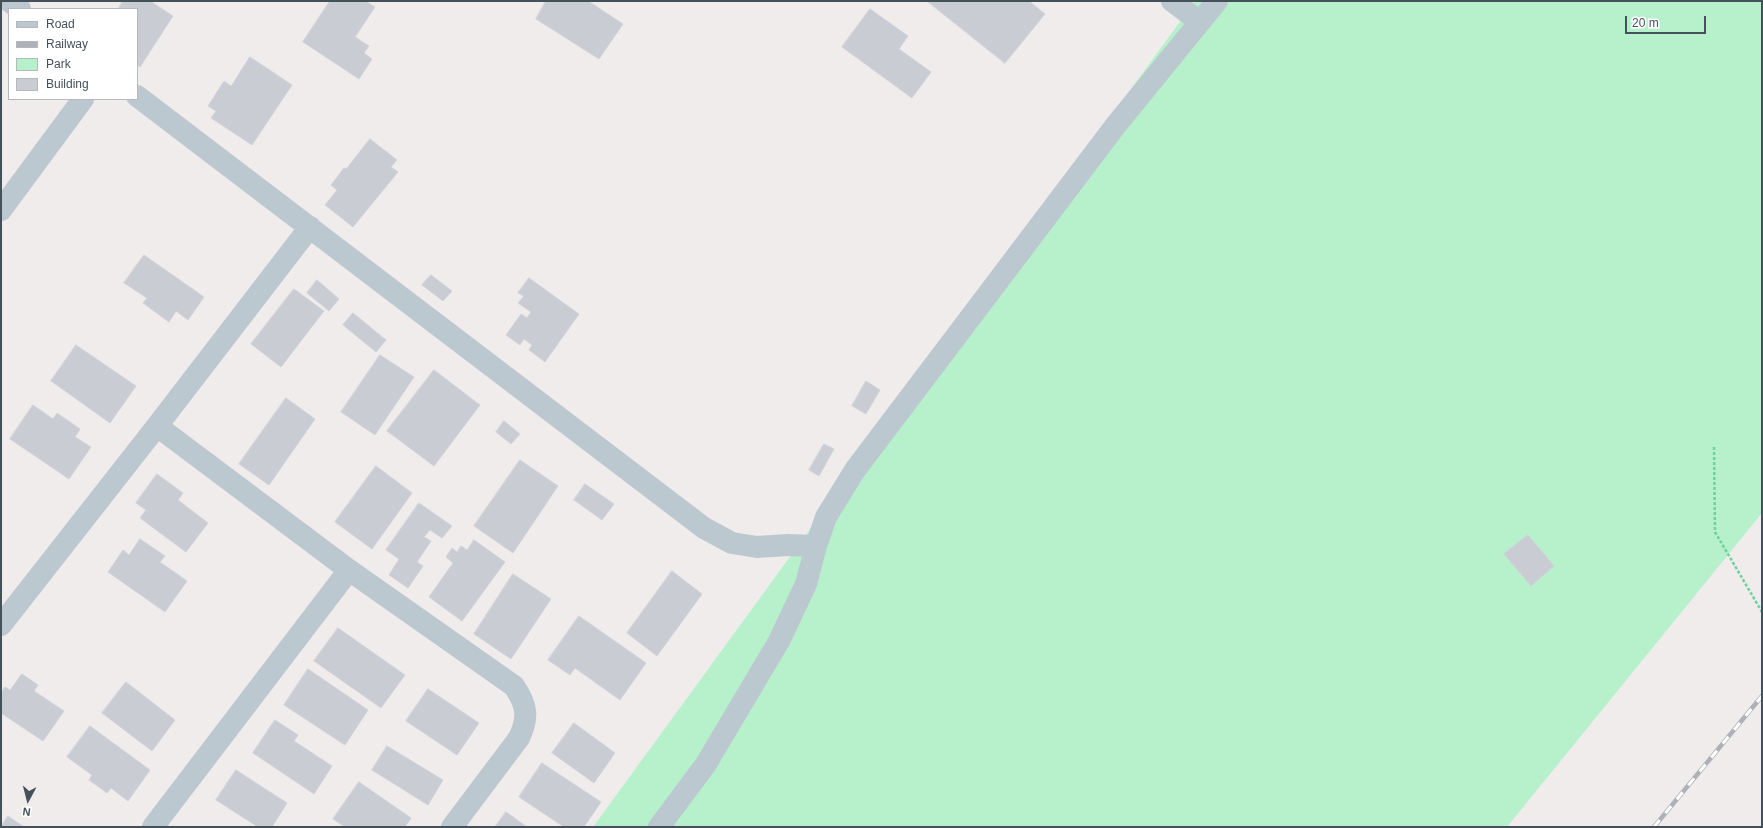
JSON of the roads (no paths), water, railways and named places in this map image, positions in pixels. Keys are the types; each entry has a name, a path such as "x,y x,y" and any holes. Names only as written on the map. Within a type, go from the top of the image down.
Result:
{"street":[{"path":"9,1 19,8"},
{"path":"1172,1 1200,22"},
{"path":"659,827 706,764 779,641 806,584 816,546 826,517 855,470 1116,126 1217,1"},
{"path":"138,97 704,528 732,543 756,547 788,545 816,546"},
{"path":"1,210 82,100"},
{"path":"1,625 158,426 310,227"},
{"path":"158,426 349,570 514,686 522,699 525,711 525,725 519,738 452,827"},
{"path":"153,827 349,570"}],"railway":[{"path":"1654,827 1762,696"}]}
